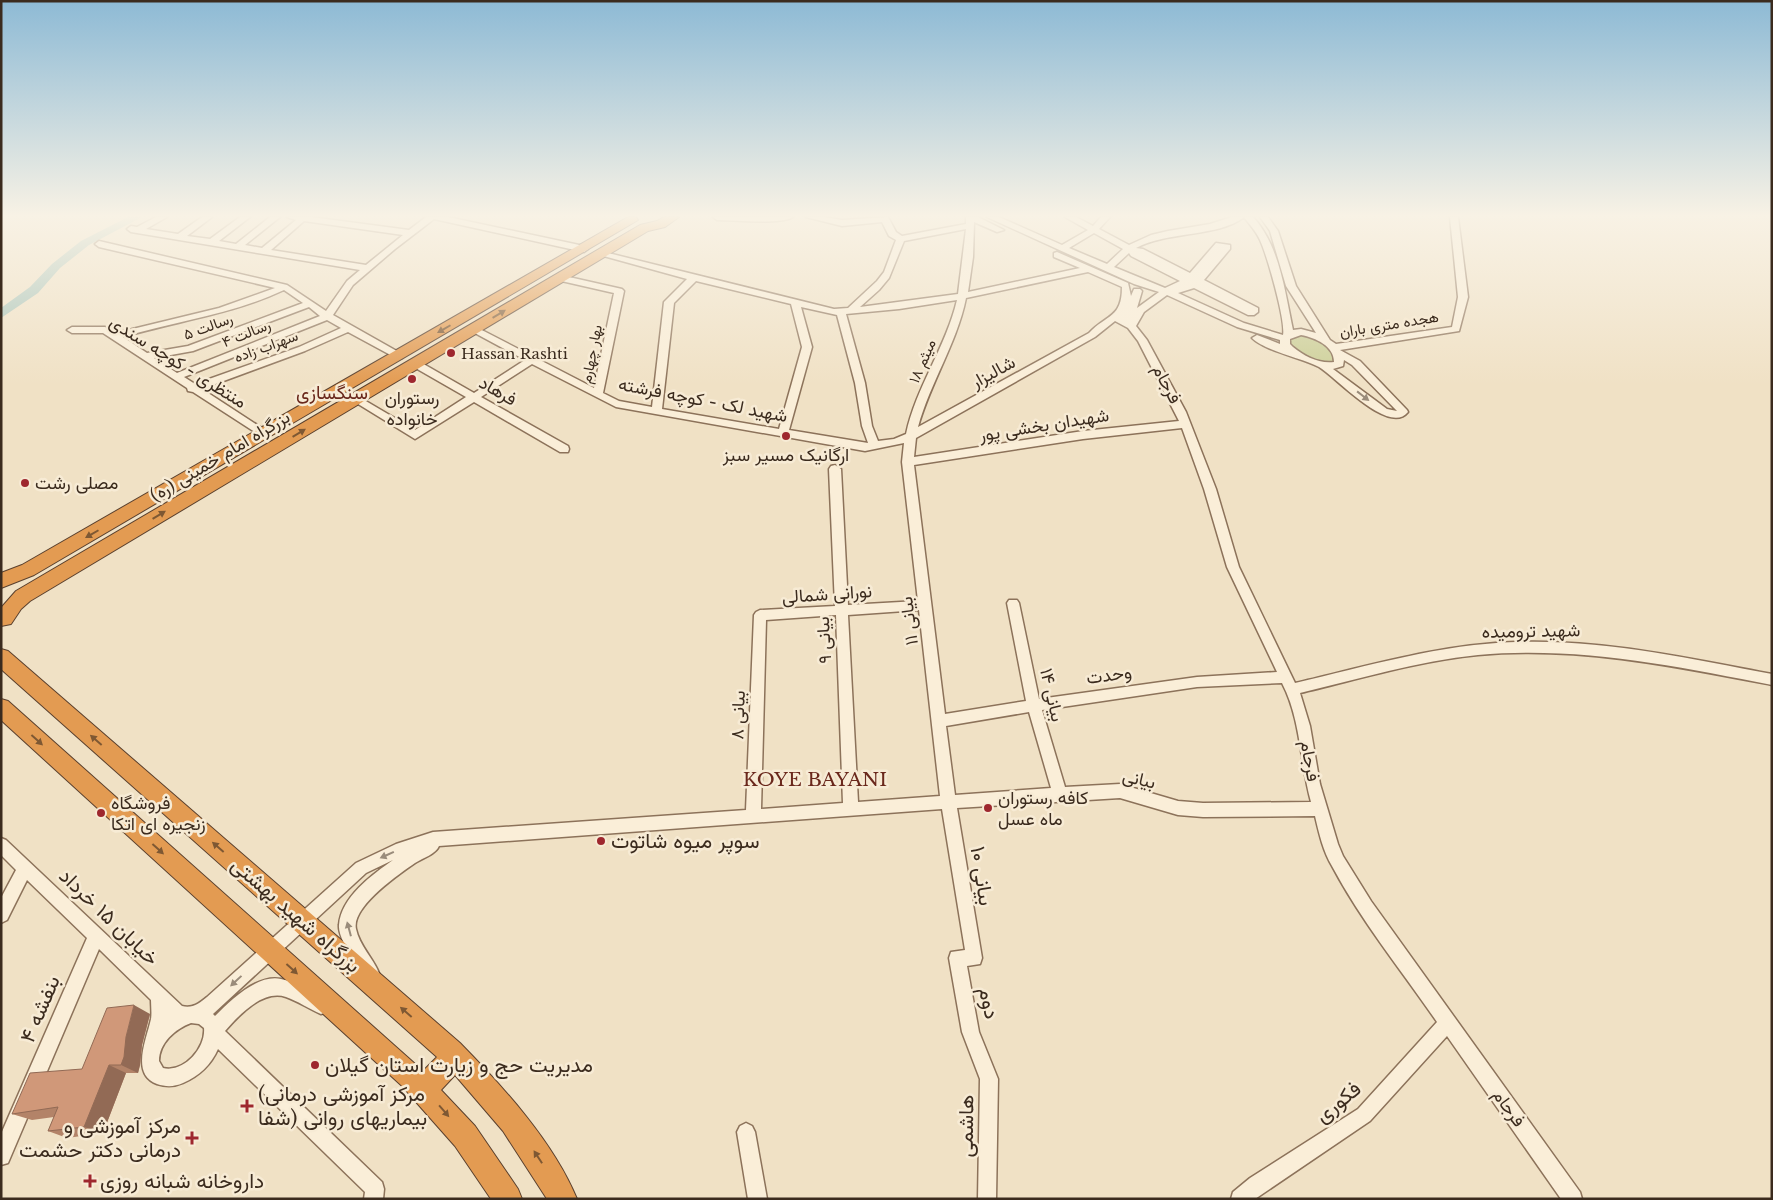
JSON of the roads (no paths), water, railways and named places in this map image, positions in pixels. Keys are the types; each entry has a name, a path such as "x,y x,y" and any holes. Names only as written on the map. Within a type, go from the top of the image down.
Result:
{"highway":[{"name":"بزرگراه امام خمینی (ره)","path":"1,581 28,570 539,273"},
{"name":"بزرگراه امام خمینی (ره)","path":"2,624 13,612 123,546 141,526 568,273"},
{"path":"1,601 5,609 2,624"},
{"name":"بزرگراه شهید بهشتی","path":"1,657 455,1056 482,1084 512,1121 537,1156 563,1199"},
{"path":"1,707 424,1090 468,1140 508,1199"},
{"path":"424,1090 455,1056"}],"street":[{"path":"224,273 284,287 295,292 308,304 398,356"},
{"path":"328,316 346,287 361,273"},
{"path":"677,273 820,310 846,312 962,297 1070,273"},
{"path":"846,312 874,291 887,273"},
{"name":"میثم ۱۸","path":"909,437 927,385 954,325 962,297 964,273"},
{"path":"1097,273 1125,286 1163,294 1267,334 1287,336 1301,332 1310,333 1356,363 1403,412 1397,416 1383,411 1324,367 1163,294"},
{"path":"1116,273 1138,288"},
{"path":"1176,273 1194,281 1255,310 1251,313 1194,281"},
{"path":"1272,273 1287,336 1285,345 1292,353"},
{"path":"1287,273 1291,286 1340,358 1339,364 1336,366 1324,367"},
{"name":"هجده متری باران","path":"1332,347 1456,329 1463,297 1460,273"},
{"path":"657,411 669,302 694,277"},
{"name":"بهار چهارم","path":"560,278 619,290 598,394"},
{"path":"1123,322 1163,294 1175,291 1194,281"},
{"path":"1123,322 1125,286"},
{"path":"114,337 225,310 284,287"},
{"name":"شالیزار","path":"909,437 1092,335 1102,333 1123,322 1133,307 1138,288"},
{"path":"783,434 807,347 795,303"},
{"name":"رسالت ۵","path":"145,357 190,349 308,304"},
{"path":"846,312 867,426 875,446"},
{"name":"رسالت ۴","path":"175,377 328,316"},
{"name":"فرجام","path":"1123,322 1147,348 1174,397 1210,489 1233,567 1289,683 1304,726 1313,784 1330,844 1337,861 1365,906 1573,1199"},
{"name":"سهراب زاده","path":"192,389 302,349 349,328"},
{"name":"شهید لک - کوچه فرشته","path":"474,329 616,404 865,447 909,437"},
{"name":"منتظری - کوچه سندی","path":"72,330 105,330 192,389 264,434"},
{"path":"355,399 415,435 533,359"},
{"name":"فرهاد","path":"416,364 564,449"},
{"name":"شهیدان بخشی پور","path":"908,462 1083,435 1186,424"},
{"name":"بیانی ۱۱","path":"909,437 908,462 948,801"},
{"name":"بیانی ۹","path":"834,469 851,808"},
{"name":"بیانی ۱۴","path":"1013,603 1034,705 1060,794"},
{"name":"نورانی شمالی","path":"760,615 925,605"},
{"name":"بیانی ۸","path":"753,815 760,615"},
{"name":"شهید ترومیده","path":"1289,683 1478,650 1541,646 1605,650 1772,680"},
{"name":"وحدت","path":"938,721 1034,705 1197,682 1289,683"},
{"name":"بیانی","path":"450,836 948,801 1120,791 1178,808 1203,810 1320,809"},
{"name":"بیانی ۱۰","path":"948,801 966,958"},
{"path":"152,1048 158,1037 167,1027 207,1008 352,875 370,863 415,844 450,836"},
{"path":"379,988 348,929 349,913 358,900 401,863 419,851 450,836"},
{"name":"خیابان ۱۵ خرداد","path":"1,845 178,1014 189,1016"},
{"path":"1,915 25,868"},
{"name":"بنفشه ۴","path":"1,1156 96,936"},
{"name":"دوم","path":"966,958 966,1011 974,1043 980,1055"},
{"path":"159,996 161,1006 160,1020 150,1060 154,1072 165,1077 176,1076 193,1068 204,1058 211,1046 214,1033 219,1024 252,994 271,986 285,988 348,1020"},
{"path":"189,1016 199,1015 208,1019 212,1024 214,1033 374,1194"},
{"name":"فکوری","path":"1240,1199 1257,1184 1287,1167 1364,1115 1448,1023"},
{"name":"هاشمی","path":"980,1055 988,1078 987,1199"},
{"path":"746,1132 758,1199"}],"waterway":[{"path":"1,314 34,290 50,273"}],"place":[{"name":"Hassan Rashti","path":"451,353"},
{"name":"رستوران خانواده","path":"412,379"},
{"name":"ارگانیک مسیر سبز","path":"786,436"},
{"name":"مصلی رشت","path":"25,483"},
{"name":"کافه رستوران ماه عسل","path":"988,808"},
{"name":"فروشگاه زنجیره ای اتکا","path":"101,813"},
{"name":"سوپر میوه شاتوت","path":"601,841"},
{"name":"مدیریت حج و زیارت استان گیلان","path":"315,1065"},
{"name":"(مرکز آموزشی درمانی بیماریهای روانی (شفا","path":"247,1106"},
{"name":"مرکز آموزشی و ‌درمانی دکتر حشمت","path":"192,1138"},
{"name":"داروخانه شبانه روزی","path":"90,1181"}],"district":[{"name":"سنگسازی","path":"332,392"},
{"name":"KOYE BAYANI","path":"815,779"}]}
